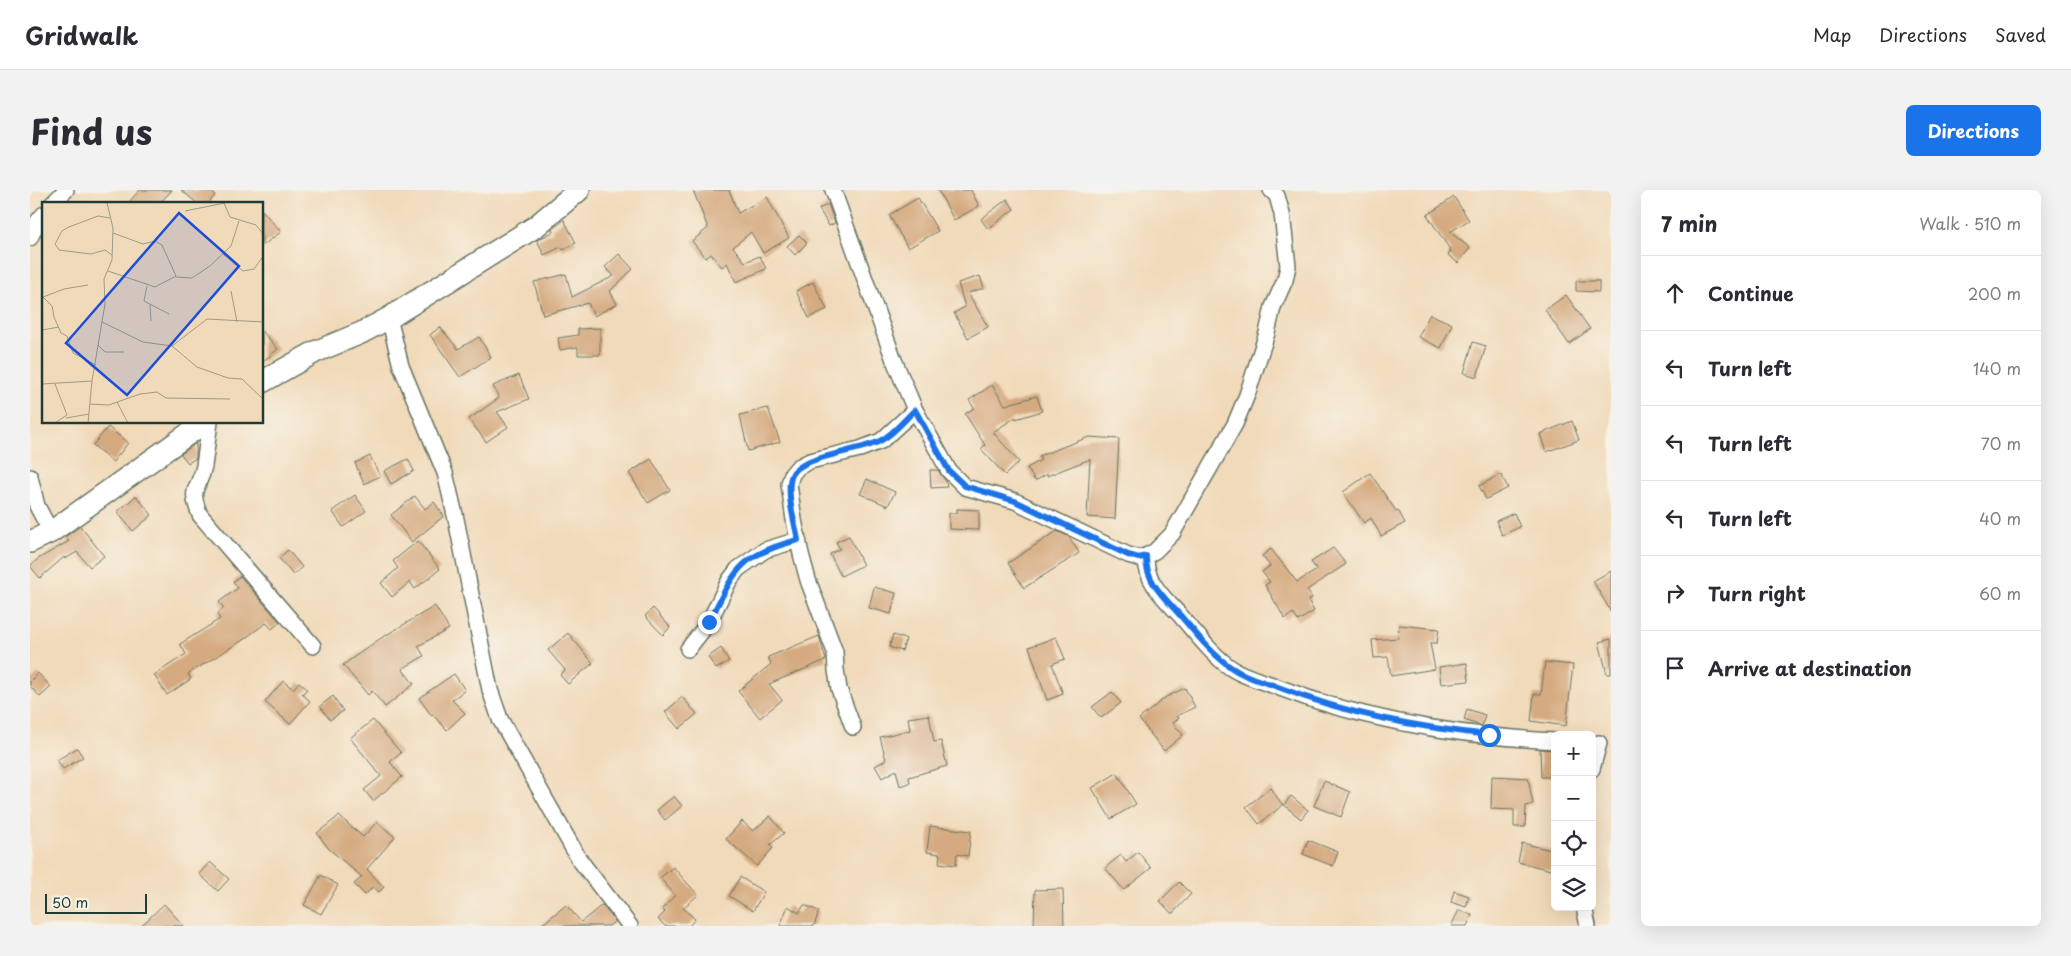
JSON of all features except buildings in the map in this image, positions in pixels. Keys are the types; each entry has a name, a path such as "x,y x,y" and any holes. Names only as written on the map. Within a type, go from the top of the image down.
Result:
{"street":[{"path":"54,202 66,190"},
{"path":"264,381 315,352 361,333 390,318 535,227 578,190"},
{"path":"833,190 894,360 915,410 949,471 965,486 1015,501 1128,555 1139,558 1155,551 1172,534 1235,424 1250,387 1273,307 1285,280 1288,266 1282,214 1277,196 1271,190"},
{"path":"30,238 42,216"},
{"path":"390,318 401,366 445,473 490,690 500,719 579,859 630,926"},
{"path":"853,727 840,689 835,652 808,580 798,540 789,484 792,474 798,467 810,461 860,449 881,441 915,410"},
{"path":"30,542 51,532 202,424"},
{"path":"210,424 203,468 194,488 195,502 200,515 313,646"},
{"path":"30,477 37,506 51,532"},
{"path":"688,649 709,622 729,581 738,569 765,550 798,540"},
{"path":"1146,556 1149,576 1159,592 1218,657 1244,675 1330,706 1398,722 1432,729 1551,741"},
{"path":"1596,757 1601,743"},
{"path":"1585,911 1588,926"}],"route":[{"path":"709,622 729,581 738,569 749,559 765,550 798,540 789,484 792,474 798,467 810,461 860,449 881,441 915,410 949,471 965,486 1015,501 1128,555 1139,558 1146,556 1149,576 1159,592 1218,657 1244,675 1330,706 1382,719 1432,729 1489,735"}]}
